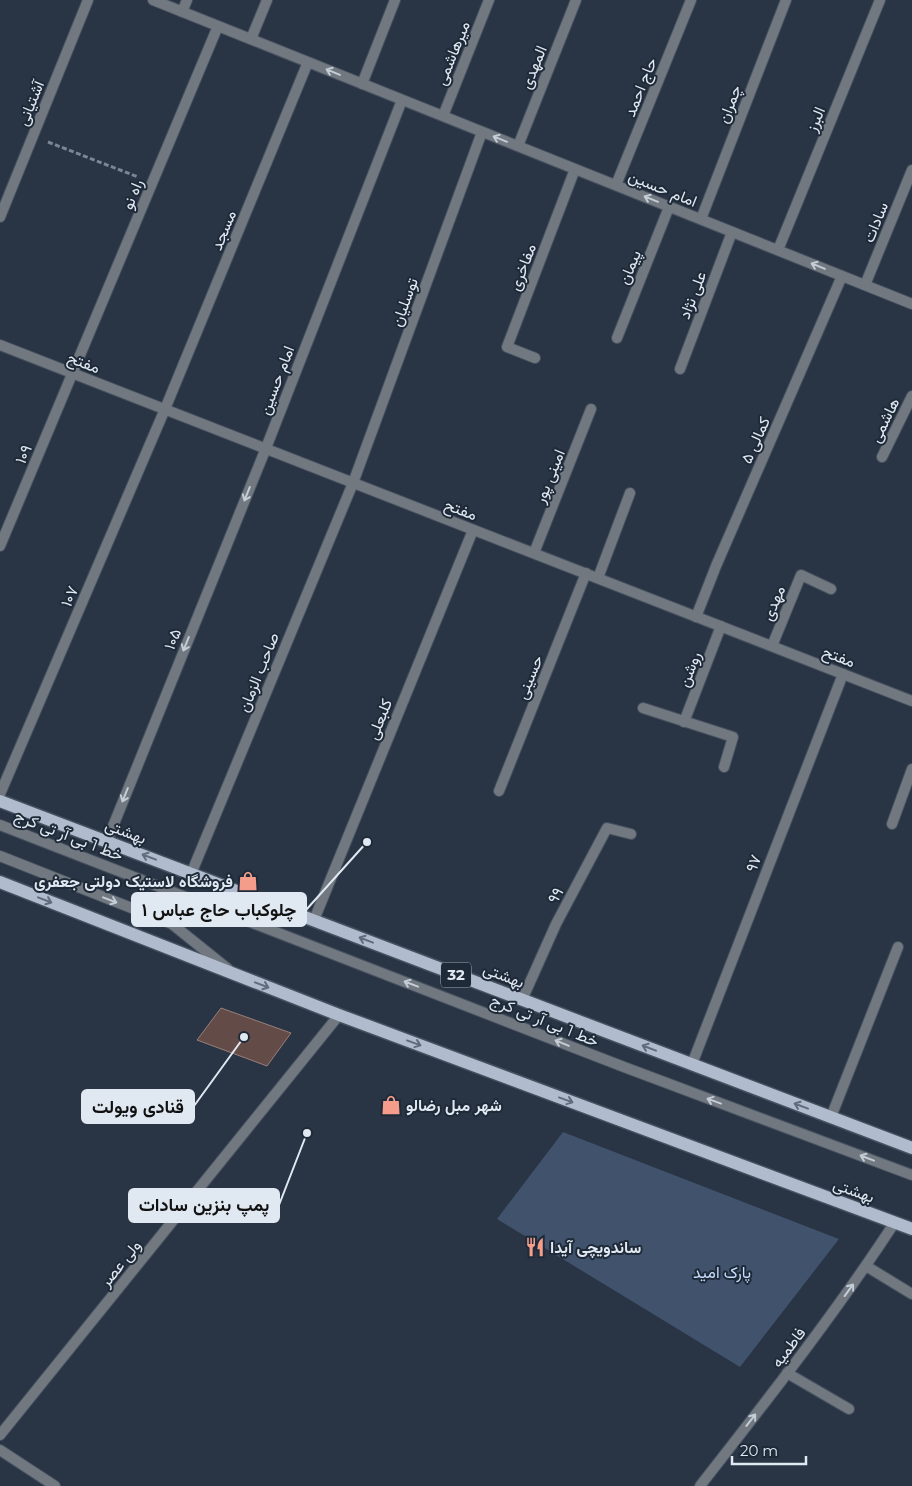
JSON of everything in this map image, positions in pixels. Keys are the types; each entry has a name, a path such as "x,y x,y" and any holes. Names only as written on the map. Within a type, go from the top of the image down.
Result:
{"main road":[{"name":"بهشتی","path":"0,801 912,1148"},
{"name":"بهشتی","path":"0,882 339,1015 912,1229"}],"street":[{"name":"آشتیانی","path":"0,217 88,0"},
{"name":"امام حسین","path":"153,0 912,304"},
{"path":"182,12 187,0"},
{"path":"251,39 267,0"},
{"path":"362,84 396,0"},
{"name":"میرهاشمی","path":"443,116 489,0"},
{"name":"المهدی","path":"518,146 576,0"},
{"name":"حاج احمد","path":"616,185 691,0"},
{"name":"چمران","path":"701,219 786,0"},
{"name":"البرز","path":"778,250 880,0"},
{"name":"راه نو","path":"73,374 218,26"},
{"name":"مسجد","path":"165,409 308,62"},
{"name":"امام حسین","path":"266,448 402,100"},
{"name":"توسلیان","path":"353,482 482,132"},
{"name":"مفاخری","path":"535,358 507,347 575,169"},
{"name":"سادات","path":"865,285 912,170"},
{"name":"پیمان","path":"617,338 669,207"},
{"name":"علی نژاد","path":"680,369 732,232"},
{"name":"۵ کمالی","path":"696,617 716,566 842,276"},
{"name":"مفتح","path":"0,345 912,700"},
{"name":"۱۰۹","path":"0,546 73,374"},
{"name":"هاشمی","path":"882,457 912,396"},
{"name":"۱۰۷","path":"0,794 165,409"},
{"name":"امینی پور","path":"534,553 591,409"},
{"name":"۱۰۵","path":"107,841 266,448"},
{"name":"صاحب الزمان","path":"191,874 353,482"},
{"path":"598,578 630,493"},
{"name":"کلبعلی","path":"314,920 473,530"},
{"name":"حسینی","path":"500,791 586,573"},
{"name":"مهدی","path":"772,646 801,575 831,589"},
{"name":"روشن","path":"684,722 721,626"},
{"name":"۹۷","path":"692,1064 843,674"},
{"path":"643,708 733,737 724,767"},
{"path":"892,824 912,769"},
{"name":"خط 1 بی آر تی کرج","path":"0,825 616,1064 912,1175"},
{"name":"۹۹","path":"522,1000 556,924 607,828 631,834"},
{"path":"0,856 172,924 236,975"},
{"path":"830,1117 898,947"},
{"name":"ولی عصر","path":"0,1435 339,1015"},
{"name":"فاطمیه","path":"700,1486 787,1374 866,1266 895,1222"},
{"path":"866,1266 912,1294"},
{"path":"787,1374 849,1409"},
{"path":"0,1450 55,1486"}],"path":[{"path":"33,136 153,183"}],"green space":[{"name":"پارک امید","path":"563,1132 839,1239 740,1367 497,1219"}],"building":[{"path":"221,1008 291,1033 267,1066 197,1040"}],"place":[{"name":"چلوکباب حاج عباس ۱","path":"367,842"},
{"name":"فروشگاه لاستیک دولتی جعفری","path":"248,881"},
{"name":"قنادی ویولت","path":"244,1037"},
{"name":"شهر مبل رضالو","path":"391,1105"},
{"name":"پمپ بنزین سادات","path":"307,1133"},
{"name":"ساندویچی آیدا","path":"535,1247"}]}
